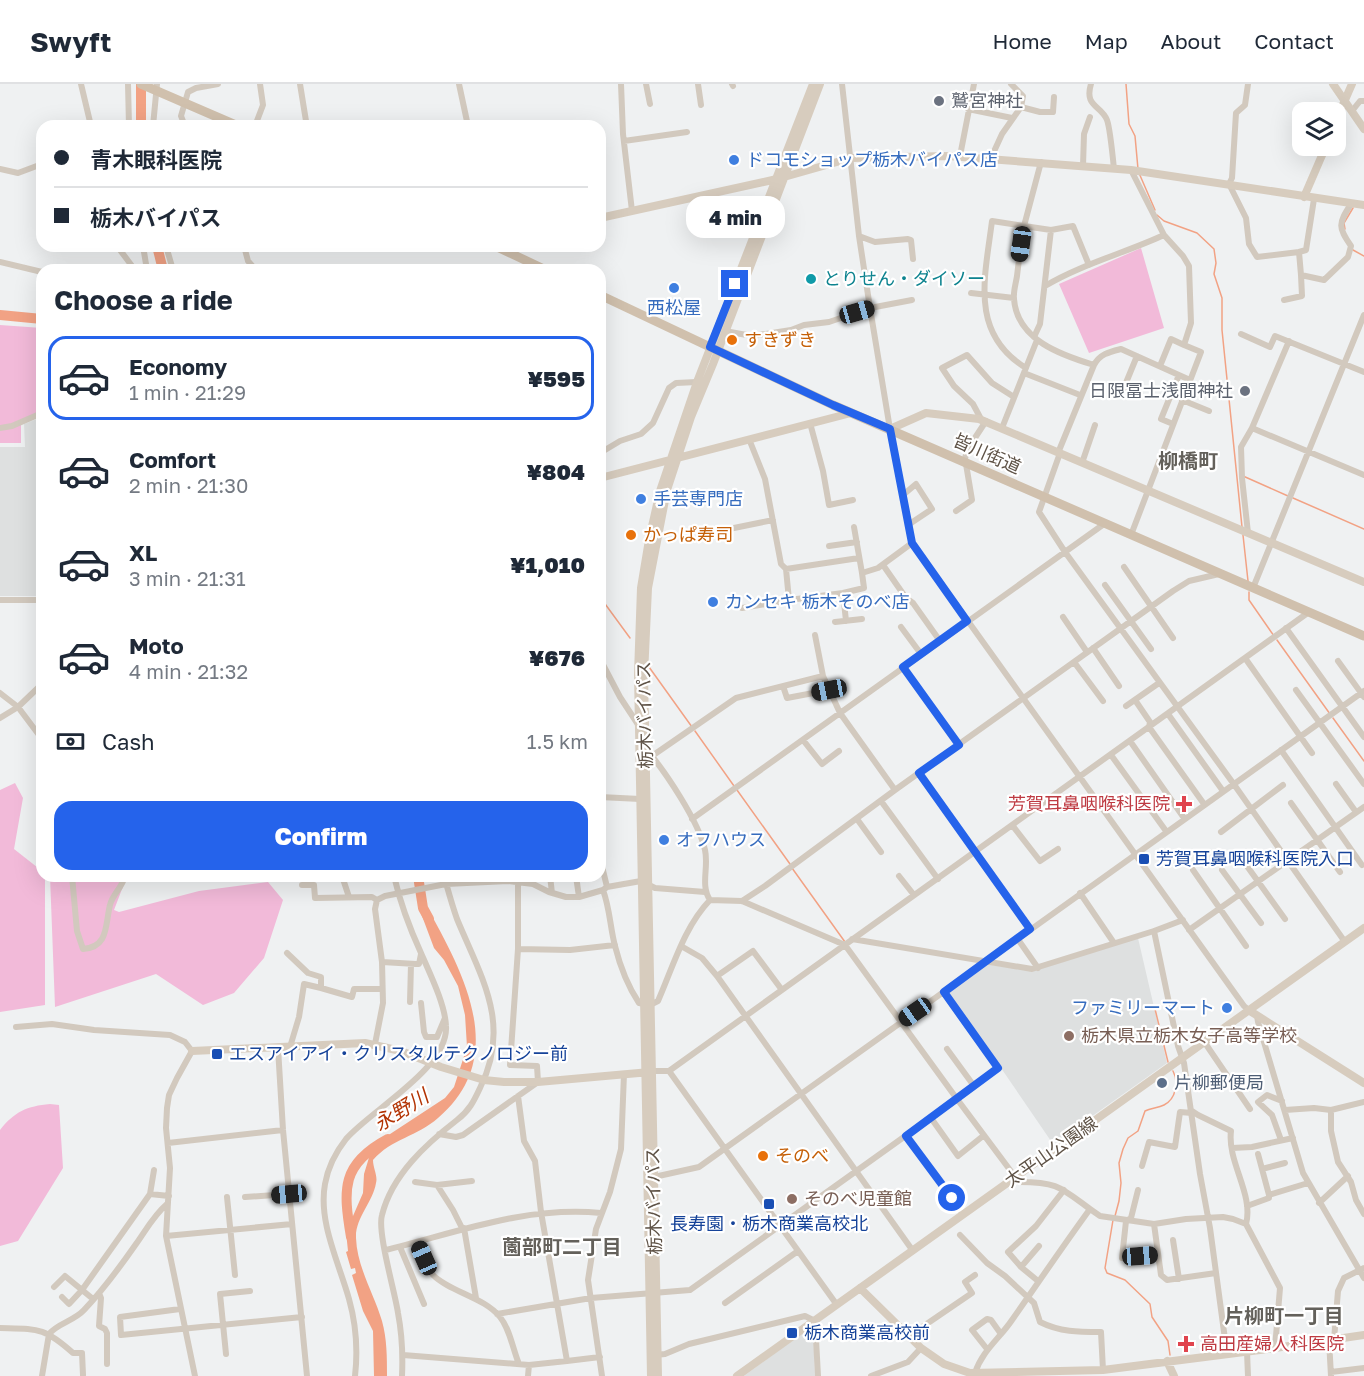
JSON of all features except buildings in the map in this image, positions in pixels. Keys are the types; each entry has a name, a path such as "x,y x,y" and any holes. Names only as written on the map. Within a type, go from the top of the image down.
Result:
{"main road":[{"path":"141,84 155,87 225,120"},
{"name":"栃木バイパス","path":"645,883 640,799 646,746 639,726 638,644 641,588 655,512 697,382 725,331 813,84"},
{"name":"栃木バイパス","path":"658,1376 654,1355 652,1294 645,883 644,644 648,588 661,512 674,458 698,399 714,349 820,84"},
{"path":"1333,84 1364,129"},
{"path":"1345,101 1352,84"},
{"path":"606,217 781,178 851,158 960,156 1131,170 1364,205"},
{"path":"1304,197 1322,156"},
{"path":"511,252 534,264"},
{"name":"皆川街道","path":"606,298 851,413 1364,636"},
{"path":"606,476 851,413"},
{"path":"890,429 926,413 983,420 1364,582"},
{"name":"太平山公園線","path":"738,1376 1205,1042 1254,1013 1364,928"},
{"path":"1254,1013 1364,1083"},
{"path":"192,1051 348,1043 375,1044 401,1051 441,1067 482,1079 504,1082 538,1082 648,1072"},
{"name":"栃木バイパス","path":"648,1072 654,1177 652,1294"},
{"path":"860,1288 921,1348 944,1364 971,1374 1084,1373 1364,1335"},
{"name":"栃木バイパス","path":"651,1376 654,1355"},
{"path":"1167,1361 1174,1376"}],"street":[{"path":"81,84 90,120"},
{"path":"128,84 129,120"},
{"path":"183,120 181,116 188,92 218,84"},
{"path":"257,120 263,105 260,84"},
{"path":"300,84 306,120"},
{"path":"459,84 467,120"},
{"path":"621,84 624,141 632,211"},
{"path":"646,84 650,104"},
{"path":"698,84 701,105"},
{"path":"842,84 859,236 890,429 912,543 1244,1006 1254,1013 1308,1183 1362,1269 1364,1278"},
{"path":"960,156 973,84"},
{"path":"991,158 1012,118 1021,107 1023,96 1011,84"},
{"path":"1091,84 1088,93 1092,106 1106,117 1109,125 1114,169"},
{"path":"1248,84 1245,105 1236,113 1232,178 1229,184 1246,218 1249,244 1257,256 1306,250 1314,199"},
{"path":"153,120 155,87"},
{"path":"1021,107 1040,112 1053,112 1054,97"},
{"path":"1352,111 1360,101 1364,101"},
{"path":"968,109 1012,118"},
{"path":"1083,166 1084,134 1090,117"},
{"path":"624,141 687,132"},
{"path":"1041,162 1024,225 1014,298 1017,310 1025,327 1035,339 1061,355 1094,365"},
{"path":"0,169 18,173 36,166"},
{"path":"1131,170 1164,235 1189,266 1191,323 1184,345"},
{"path":"1301,275 1324,280 1348,257 1351,246 1341,231 1341,219 1351,204"},
{"path":"1080,395 1025,370 1001,347 987,322 983,295 992,221 1051,230 1073,226 1089,265"},
{"path":"1002,428 1040,324 1051,230"},
{"path":"1045,286 1089,265 1164,235"},
{"path":"859,236 875,242 911,240 913,259"},
{"path":"1284,300 1302,296 1299,252"},
{"path":"0,262 36,271"},
{"path":"971,293 1014,298"},
{"path":"725,331 752,336 770,334 804,325 829,322 870,308 912,300"},
{"path":"1249,587 1270,543 1364,315"},
{"path":"1241,334 1270,347 1275,336 1364,372"},
{"path":"1131,535 1202,352 1171,339 1160,366"},
{"path":"1245,532 1241,447 1252,428 1289,341"},
{"path":"1190,380 1121,350 1100,356 1080,395 1039,512 1065,552 1345,942"},
{"path":"956,511 972,500 965,463 967,450 983,420 973,404 954,387 942,368 967,355 992,383 1014,397"},
{"path":"1123,390 1137,356"},
{"path":"1173,424 1161,419 1179,375"},
{"path":"606,449 620,441 641,434 653,423 669,388 675,383 697,382"},
{"path":"1182,400 1209,411"},
{"path":"0,428 12,426 36,416"},
{"path":"810,423 824,471 829,505 853,500"},
{"path":"1082,463 1095,425"},
{"path":"1252,428 1364,475"},
{"path":"749,439 765,478 781,564 786,569 789,600"},
{"path":"903,495 915,484 932,509 908,525"},
{"path":"729,529 772,520"},
{"path":"692,819 1104,524"},
{"path":"742,608 864,588 854,527"},
{"path":"829,546 857,542"},
{"path":"862,573 878,568 912,543"},
{"path":"786,569 859,558"},
{"path":"882,565 940,641"},
{"path":"1124,567 1173,638"},
{"path":"742,901 1151,606 1189,581 1219,574"},
{"path":"1106,585 1151,649"},
{"path":"843,593 846,621"},
{"path":"0,600 36,600"},
{"path":"648,1072 669,1071 1309,612"},
{"path":"1064,617 1119,686"},
{"path":"835,622 862,619"},
{"path":"901,627 921,654"},
{"path":"1287,628 1364,737"},
{"path":"814,635 823,676 840,713 895,790"},
{"path":"1245,658 1312,753"},
{"path":"654,1177 697,1168 1233,783 1342,706 1363,694 1338,661"},
{"path":"1074,662 1103,701"},
{"path":"903,667 959,745"},
{"path":"606,676 639,726"},
{"path":"710,900 705,892 707,864 702,840 692,819 646,746 736,698 823,676"},
{"path":"1126,706 1159,683"},
{"path":"783,686 787,698 829,690"},
{"path":"0,718 18,707 36,690"},
{"path":"1296,690 1364,784"},
{"path":"0,693 18,707 36,730"},
{"path":"1135,700 1150,722 1149,728 1204,804"},
{"path":"1168,714 1223,791"},
{"path":"803,740 822,764 839,752"},
{"path":"1130,741 1185,818"},
{"path":"1281,750 1362,865"},
{"path":"1111,755 1166,831"},
{"path":"919,773 1030,929"},
{"path":"1335,784 1356,812"},
{"path":"1221,832 1283,786"},
{"path":"606,797 640,799"},
{"path":"880,801 938,879"},
{"path":"1291,803 1340,872"},
{"path":"1190,930 1364,807"},
{"path":"858,819 881,852"},
{"path":"1012,825 1040,861 1058,849"},
{"path":"1239,855 1285,919"},
{"path":"1193,870 1246,946"},
{"path":"1222,870 1261,922"},
{"path":"899,876 914,895"},
{"path":"73,882 77,931 83,949 98,945 105,933 110,905 123,882"},
{"path":"344,882 349,897"},
{"path":"355,1376 356,1335 353,1314 325,1213 326,1178 333,1157 347,1139 431,1063 442,1047 447,1029 428,967 397,882"},
{"path":"302,885 314,885 315,898 372,897 378,900 401,892 462,882"},
{"path":"439,1134 456,1137 463,1135 538,1082 537,1066 510,1065 518,949 518,882 533,884 566,897 579,897 605,888 645,883 655,888 705,892"},
{"path":"551,882 552,893"},
{"path":"577,882 579,897"},
{"path":"604,882 615,945 626,980 639,1003 647,1004 658,1001 681,946 699,912 710,900 742,901 845,945 1019,1182 1052,1183 1100,1216 1126,1221 1154,1224 1186,1219 1233,1219 1246,1224 1255,1237 1280,1288 1275,1348"},
{"path":"402,1376 402,1335 381,1223 386,1200 406,1170 439,1134 468,1112 493,1044 494,1027 491,1009 476,959 443,884"},
{"path":"1080,893 1114,943"},
{"path":"375,1044 382,1015 382,962 375,909 378,900"},
{"path":"852,939 1032,969 1183,920"},
{"path":"1154,931 1178,1046 1183,1058 1209,1219 1227,1354"},
{"path":"1017,938 1038,968"},
{"path":"518,949 570,950 615,945"},
{"path":"681,946 702,958 717,976 913,1251"},
{"path":"717,976 753,951 782,990"},
{"path":"287,953 308,973 321,977 321,988"},
{"path":"382,962 419,964 421,953"},
{"path":"410,1002 411,964"},
{"path":"290,1047 299,1017 304,984 352,998 354,989 382,989"},
{"path":"498,1314 591,1298 690,1290 957,1100 998,1068 944,992"},
{"path":"421,1003 426,1037 437,1037 445,1018"},
{"path":"16,1027 52,1024 94,1030 170,1035 185,1042 192,1051 170,1095 166,1116 170,1168 166,1236 195,1376"},
{"path":"1205,1042 1250,1108"},
{"path":"278,1048 289,1194 307,1376"},
{"path":"947,1049 974,1086"},
{"path":"669,1071 837,1305"},
{"path":"602,1376 588,1280 595,1236 621,1149 624,1074"},
{"path":"518,1095 524,1141 535,1161 541,1212 567,1361"},
{"path":"1281,1140 1272,1115 1258,1102 1267,1095 1282,1101"},
{"path":"1285,1110 1314,1108 1331,1110 1364,1103"},
{"path":"1331,1110 1330,1131 1338,1162 1348,1176 1356,1200 1364,1214"},
{"path":"1142,1166 1149,1142 1175,1147 1180,1112 1192,1112 1231,1131 1232,1148 1247,1206 1246,1224"},
{"path":"931,1118 958,1156 983,1136"},
{"path":"168,1143 284,1130"},
{"path":"906,1136 963,1214"},
{"path":"1232,1148 1252,1148 1293,1138"},
{"path":"1258,1154 1269,1195"},
{"path":"1262,1169 1285,1162"},
{"path":"62,1297 69,1304 82,1290 150,1194 154,1170"},
{"path":"1319,1203 1348,1176"},
{"path":"415,1182 437,1185 472,1181"},
{"path":"1247,1206 1269,1198 1269,1195 1308,1183"},
{"path":"437,1185 463,1228 476,1298"},
{"path":"1038,1281 1008,1252 1036,1226 1064,1190"},
{"path":"1126,1221 1131,1218 1138,1190"},
{"path":"150,1194 168,1200"},
{"path":"244,1197 289,1194"},
{"path":"227,1197 235,1275"},
{"path":"42,1376 49,1334 52,1330 72,1320 99,1293 168,1200"},
{"path":"971,1374 1090,1209"},
{"path":"386,1250 463,1228 541,1212 601,1213"},
{"path":"1126,1221 1122,1258 1157,1255"},
{"path":"166,1236 292,1224"},
{"path":"1154,1224 1161,1275 1167,1280 1216,1273"},
{"path":"960,1235 987,1263 1005,1276 1037,1307 1036,1314 1040,1322 1050,1327 1074,1332 1101,1332 1103,1370"},
{"path":"1173,1240 1179,1278"},
{"path":"417,1242 432,1274 476,1298 498,1314 504,1323 519,1364"},
{"path":"400,1246 424,1304"},
{"path":"1021,1267 1039,1246"},
{"path":"725,1303 798,1251"},
{"path":"1362,1269 1344,1278 1338,1291 1332,1340 1331,1374 1364,1368"},
{"path":"909,1336 972,1293 965,1282 975,1275"},
{"path":"54,1287 65,1276 93,1299"},
{"path":"226,1354 220,1294 250,1291"},
{"path":"99,1293 101,1298 99,1326 105,1329 107,1334 107,1364"},
{"path":"180,1309 120,1317 121,1335 302,1317"},
{"path":"654,1355 689,1344 726,1337 764,1325 805,1316 815,1321 818,1376"},
{"path":"987,1349 972,1330 987,1319 991,1320 1001,1334"},
{"path":"0,1329 20,1327 49,1334 73,1353 82,1353 83,1375"},
{"path":"871,1376 908,1362 921,1348"},
{"path":"1247,1352 1248,1376"},
{"path":"403,1355 529,1365 600,1357"},
{"path":"528,1376 529,1365"}],"shaded area":[{"path":"1141,248 1164,328 1089,353 1059,284"},
{"path":"0,325 36,328 36,418 21,423 21,443 0,443"},
{"path":"36,419 36,596 0,596 0,447 25,447 24,424"},
{"path":"15,783 23,798 14,849 36,866 36,882 45,882 45,1005 0,1012 0,790"},
{"path":"50,882 125,882 114,910 119,912 199,891 268,882 283,900 264,958 234,993 203,1005 156,974 55,1007"},
{"path":"426,905 465,985 473,1013 476,1041 472,1068 460,1094 438,1118 388,1147 373,1160 376,1183 358,1224 356,1238 359,1259 382,1321 386,1341 387,1376 374,1376 373,1331 363,1311 352,1275 356,1273 355,1268 351,1269 346,1252 348,1251 346,1232 363,1193 364,1174 371,1151 384,1138 445,1098 454,1087 467,1047 465,1015 458,986 444,960 434,948 419,908"},
{"name":"栃木県立栃木女子高等学校","path":"1138,938 1167,1063 1053,1144 947,992 985,964 1033,971"},
{"path":"59,1105 63,1168 18,1241 0,1246 0,1130 22,1111 34,1106"},
{"path":"813,1327 815,1376 744,1376 782,1348"}],"waterway":[{"path":"141,84 141,120"},
{"path":"1126,84 1129,124 1135,136 1138,169"},
{"path":"1139,173 1155,210"},
{"path":"1345,229 1344,223 1353,208"},
{"path":"1157,215 1164,221 1197,233 1214,249 1216,263 1214,274 1222,298 1222,330 1242,527"},
{"path":"1353,250 1364,256"},
{"path":"158,252 162,264"},
{"name":"永野川","path":"0,315 36,318"},
{"path":"1243,476 1288,496"},
{"path":"1293,498 1364,529"},
{"path":"1243,535 1248,581"},
{"path":"1249,592 1249,600 1274,636"},
{"path":"606,605 630,638"},
{"path":"1277,640 1330,714"},
{"path":"649,667 692,727"},
{"path":"1333,718 1364,761"},
{"path":"695,731 734,786"},
{"path":"737,790 790,864"},
{"path":"792,868 845,942"},
{"name":"永野川","path":"419,882 423,908 429,919"},
{"path":"1155,1009 1168,1062"},
{"path":"1115,1216 1121,1183 1119,1163 1123,1149 1128,1138 1138,1131 1145,1111 1164,1105 1174,1095 1176,1085 1173,1071"},
{"name":"永野川","path":"351,1237 347,1205 349,1179 361,1158 388,1139"},
{"path":"1113,1220 1105,1268 1107,1273 1125,1280 1150,1304 1152,1317 1168,1341 1170,1355"}],"place":[{"name":"鷲宮神社","path":"939,101"},
{"name":"ドコモショップ栃木バイパス店","path":"734,160"},
{"name":"とりせん・ダイソー","path":"811,279"},
{"name":"西松屋","path":"674,288"},
{"name":"すきずき","path":"732,340"},
{"name":"日限冨士浅間神社","path":"1245,391"},
{"name":"手芸専門店","path":"641,499"},
{"name":"かっぱ寿司","path":"631,535"},
{"name":"カンセキ 栃木そのべ店","path":"713,602"},
{"name":"芳賀耳鼻咽喉科医院","path":"1184,804"},
{"name":"オフハウス","path":"664,840"},
{"name":"芳賀耳鼻咽喉科医院入口","path":"1144,859"},
{"name":"ファミリーマート","path":"1227,1008"},
{"name":"栃木県立栃木女子高等学校","path":"1069,1036"},
{"name":"エスアイアイ・クリスタルテクノロジー前","path":"217,1054"},
{"name":"片柳郵便局","path":"1162,1083"},
{"name":"そのべ","path":"763,1156"},
{"name":"そのべ児童館","path":"792,1199"},
{"name":"長寿園・栃木商業高校北","path":"769,1204"},
{"name":"栃木商業高校前","path":"792,1333"},
{"name":"高田産婦人科医院","path":"1186,1344"}],"district":[{"name":"柳橋町","path":"1188,461"},
{"name":"薗部町二丁目","path":"562,1247"},
{"name":"片柳町一丁目","path":"1284,1316"}],"route":[{"path":"735,284 710,347 784,383 890,429 912,543 967,621 903,667 959,745 919,773 1030,929 944,992 998,1068 906,1136 952,1198"}]}
